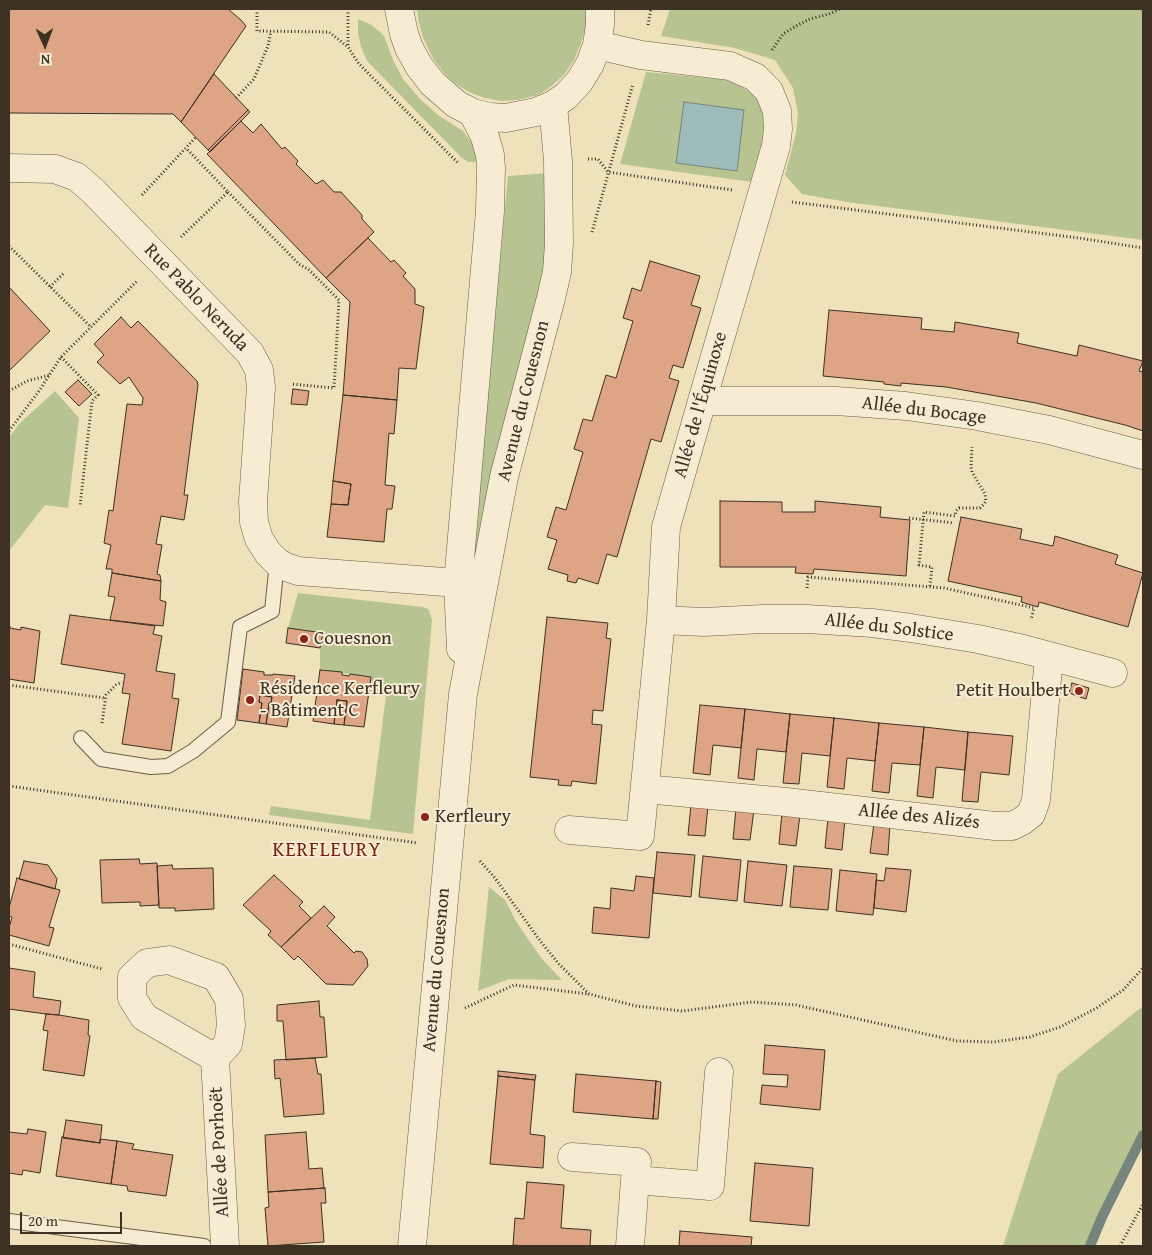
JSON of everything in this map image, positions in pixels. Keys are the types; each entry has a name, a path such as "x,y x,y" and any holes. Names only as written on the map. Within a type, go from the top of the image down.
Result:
{"street":[{"path":"398,9 406,41 419,66 432,83 456,104 473,113 506,118 536,112 553,105 566,96 579,82 590,64 597,45 600,9"},
{"name":"Allée de l'Équinoxe","path":"569,830 640,836 661,620 666,526 776,146 778,129 777,111 769,91 755,77 730,66 640,55 597,45"},
{"name":"Avenue du Couesnon","path":"412,1246 463,694 504,477 551,298 556,272 559,243 558,161 553,105"},
{"name":"Avenue du Couesnon","path":"463,694 458,583 490,211 491,168 485,137 473,113"},
{"name":"Rue Pablo Neruda","path":"9,168 55,169 77,177 94,192 250,353 258,370 261,387 253,501 254,522 259,538 268,553 277,562"},
{"name":"Allée du Bocage","path":"702,401 836,401 906,406 977,416 1048,430 1143,455"},
{"path":"277,562 298,571 458,583"},
{"name":"Allée du Solstice","path":"661,620 704,622 806,619 872,623 970,638 1023,649 1113,673"},
{"name":"Allée des Alizés","path":"645,788 995,826 1012,826 1031,814 1036,800 1049,657"},
{"path":"169,960 216,977 229,999 231,1025 228,1044 215,1058 144,1017 132,998 132,977 147,963 169,960"},
{"name":"Allée de Porhoët","path":"215,1058 225,1246"},
{"path":"635,1180 710,1186 719,1072"},
{"path":"572,1157 637,1162 630,1246"}],"lane":[{"path":"81,738 101,759 151,767 168,766 193,751 228,722 240,627 272,611 277,562"},
{"path":"9,1221 204,1246"}],"path":[{"path":"257,9 257,31 329,32 348,47 359,64 464,169"},
{"path":"348,9 348,47"},
{"path":"755,77 783,34 810,19 840,9"},
{"path":"236,98 254,79 268,46 271,31"},
{"path":"590,240 640,55"},
{"path":"120,219 196,137"},
{"path":"186,148 298,264 309,270 339,300 334,388 288,384 261,387"},
{"path":"585,159 598,159 608,172 740,191 786,201 1079,238 1143,248"},
{"path":"9,431 61,358 158,259 228,192"},
{"path":"9,246 91,327"},
{"path":"50,287 64,273"},
{"path":"61,358 98,395 92,401 80,506"},
{"path":"9,391 27,381 50,375"},
{"path":"930,586 932,567 920,565 924,512 955,516 959,508 980,508 986,501 985,494 972,472 971,466 977,416"},
{"path":"909,518 954,523"},
{"path":"105,704 106,696 116,685 122,682"},
{"path":"9,685 105,698"},
{"path":"9,786 448,848 476,856 495,878 559,964 589,994"},
{"path":"9,944 132,977"},
{"path":"463,1000 462,1010 514,985 589,994 636,1006 682,1011 752,1002 796,1005 957,1040 993,1042 1030,1037 1060,1027 1095,1009 1123,990 1143,968"},
{"path":"1120,1246 1143,1204"}],"green space":[{"path":"417,9 586,9 587,13 581,43 574,60 564,75 538,95 518,100 501,101 471,93 456,84 444,73 434,60 423,38"},
{"path":"670,9 1143,9 1143,240 847,202 802,194 785,175 796,133 798,113 793,88 775,60 735,48 661,36"},
{"path":"358,19 370,24 384,36 403,79 420,99 438,115 463,131 476,149 479,162 468,162 461,157 367,61 358,34"},
{"path":"646,72 729,80 754,94 767,118 766,142 752,182 620,164"},
{"path":"548,173 550,259 469,593 508,176"},
{"path":"55,391 79,418 68,508 45,505 9,551 9,434 11,435 19,424"},
{"path":"298,593 423,607 428,609 430,613 432,620 413,834 269,815 271,806 370,820 386,696 369,692 370,677 320,670 320,648 323,635 288,628"},
{"path":"489,887 505,900 517,923 542,959 562,980 509,979 478,991"},
{"path":"1143,1006 1143,1128 1104,1203 1087,1246 1003,1246 1058,1074"}],"water":[{"path":"684,102 744,110 737,171 676,163"}],"building":[{"path":"9,9 228,9 246,26 181,122 173,114 9,113"},
{"path":"214,74 248,110 208,150 181,122"},
{"path":"248,110 250,112 210,152 208,150"},
{"path":"241,121 253,133 261,124 282,149 285,147 298,161 296,164 316,184 323,180 334,192 341,192 362,215 362,219 374,232 326,278 207,154"},
{"path":"368,238 391,262 394,260 406,273 403,276 415,289 415,304 424,307 416,369 399,368 397,400 343,395 350,302 326,278"},
{"path":"650,261 700,276 691,305 701,308 683,368 673,365 669,378 679,381 661,442 651,439 617,557 607,554 598,584 578,578 576,583 567,581 568,575 548,569 557,540 547,537 556,507 566,510 583,452 574,449 583,419 592,421 606,375 616,378 633,321 623,318 632,288 641,291"},
{"path":"9,287 50,331 10,370 9,370"},
{"path":"829,310 922,318 921,329 954,332 955,322 1019,333 1017,343 1077,356 1079,345 1143,361 1139,371 1143,372 1143,431 1036,403 946,387 901,383 901,386 884,384 884,382 823,376"},
{"path":"121,317 131,328 138,321 197,381 198,385 184,495 188,495 184,520 161,516 156,544 162,545 157,574 160,575 161,581 112,573 112,569 106,569 111,545 104,543 109,510 113,511 127,404 142,405 143,398 129,377 120,384 97,362 104,355 94,344"},
{"path":"78,380 92,394 79,406 65,392"},
{"path":"293,389 309,391 307,405 291,404"},
{"path":"343,395 397,400 394,434 389,433 385,485 395,486 392,509 387,509 384,542 327,537 331,504 348,505 351,484 333,481"},
{"path":"333,481 351,484 348,505 331,504"},
{"path":"720,501 782,502 782,512 815,512 815,501 881,507 880,517 910,520 906,576 814,569 813,574 795,573 796,567 720,567"},
{"path":"961,517 1022,529 1020,539 1053,546 1055,536 1118,555 1115,564 1143,573 1128,627 1039,602 1038,607 1021,602 1022,597 948,581"},
{"path":"112,573 161,581 160,600 166,602 163,626 110,620 115,597 108,596"},
{"path":"70,615 155,626 153,634 162,636 156,671 175,674 172,698 179,699 171,751 122,744 130,694 122,693 125,674 61,664"},
{"path":"547,617 608,623 606,638 611,639 603,711 593,710 592,724 602,725 596,784 572,781 571,786 558,785 559,780 530,777"},
{"path":"9,626 10,628 21,630 21,627 40,631 34,683 9,679"},
{"name":"Couesnon","path":"288,628 323,633 320,648 286,643"},
{"name":"Résidence Kerfleury - Bâtiment C","path":"243,669 264,672 264,675 295,676 287,727 266,724 269,703 271,703 272,697 260,695 259,702 262,703 259,723 237,720"},
{"path":"320,670 342,672 342,675 349,676 350,674 371,677 364,727 344,725 347,701 337,700 334,724 313,721"},
{"name":"Petit Houlbert","path":"1072,683 1089,688 1086,699 1069,693"},
{"path":"260,695 272,697 271,703 269,703 266,724 259,723 262,703 259,702"},
{"path":"337,700 347,701 344,725 334,724"},
{"path":"700,705 745,709 741,748 713,745 710,775 693,773"},
{"path":"745,709 790,714 786,752 757,749 754,780 738,778"},
{"path":"790,714 834,718 830,756 802,753 799,784 783,783"},
{"path":"834,718 879,723 875,761 847,758 844,789 827,787"},
{"path":"879,723 924,727 920,765 892,763 889,793 872,791"},
{"path":"924,727 968,732 965,770 936,767 933,798 917,796"},
{"path":"968,732 1013,736 1009,775 981,772 978,802 962,801"},
{"path":"691,804 708,806 705,836 688,835"},
{"path":"736,809 754,810 750,840 733,839"},
{"path":"782,813 800,815 796,846 779,844"},
{"path":"828,818 845,820 842,850 825,848"},
{"path":"874,823 890,824 888,855 870,853"},
{"path":"657,852 695,855 691,897 653,893"},
{"path":"703,856 741,860 737,901 699,897"},
{"path":"139,859 140,864 157,863 159,905 140,906 140,902 102,903 100,860"},
{"path":"24,861 48,865 57,879 55,889 19,879"},
{"path":"748,861 787,865 782,906 744,902"},
{"path":"172,865 173,869 213,868 214,909 175,911 175,908 159,908 157,866"},
{"path":"794,866 832,869 828,910 790,907"},
{"path":"886,868 911,870 906,912 874,908 876,880 884,881"},
{"path":"840,870 877,874 873,915 836,911"},
{"path":"274,875 303,902 299,906 311,918 281,947 268,935 271,931 243,905"},
{"path":"636,876 654,878 649,938 592,933 594,907 610,909 611,888 634,891"},
{"path":"17,878 60,890 49,927 54,928 49,946 9,935 12,917 9,916 9,908"},
{"path":"324,906 335,917 327,926 354,953 356,951 362,952 367,959 368,966 353,985 326,984 298,956 294,960 281,947"},
{"path":"9,968 35,972 33,997 61,1001 59,1015 9,1009"},
{"path":"319,1001 320,1017 324,1017 327,1057 286,1060 283,1021 277,1021 277,1005"},
{"path":"46,1014 89,1020 88,1035 90,1036 84,1076 43,1070 48,1031 43,1030"},
{"path":"765,1045 825,1050 820,1110 760,1104 762,1085 787,1087 788,1075 763,1074"},
{"path":"315,1058 318,1074 321,1074 324,1114 284,1117 280,1078 275,1079 274,1060"},
{"path":"498,1071 536,1075 535,1080 498,1076"},
{"path":"576,1074 656,1081 653,1119 573,1112"},
{"path":"498,1076 535,1080 530,1134 545,1136 543,1168 490,1164"},
{"path":"656,1081 661,1082 658,1119 653,1119"},
{"path":"66,1120 102,1125 100,1143 63,1138"},
{"path":"28,1129 46,1132 40,1173 23,1170 22,1175 9,1173 9,1132 27,1134"},
{"path":"306,1132 309,1169 322,1168 324,1188 268,1192 265,1135"},
{"path":"62,1137 100,1143 100,1139 117,1141 111,1184 56,1176"},
{"path":"117,1141 134,1144 132,1149 173,1155 166,1196 128,1191 127,1186 111,1184"},
{"path":"755,1163 813,1168 809,1226 750,1221"},
{"path":"527,1182 564,1185 561,1228 591,1230 590,1246 513,1245 515,1218 524,1219"},
{"path":"325,1188 326,1203 321,1203 324,1242 268,1246 265,1208 269,1207 268,1192"},
{"path":"680,1231 752,1237 751,1246 679,1246"}],"waterway":[{"path":"1090,1246 1102,1217 1143,1135"}],"place":[{"name":"Couesnon","path":"304,639"},
{"name":"Petit Houlbert","path":"1079,691"},
{"name":"Résidence Kerfleury - Bâtiment C","path":"250,700"},
{"name":"Kerfleury","path":"425,817"}],"district":[{"name":"KERFLEURY","path":"327,851"}]}
